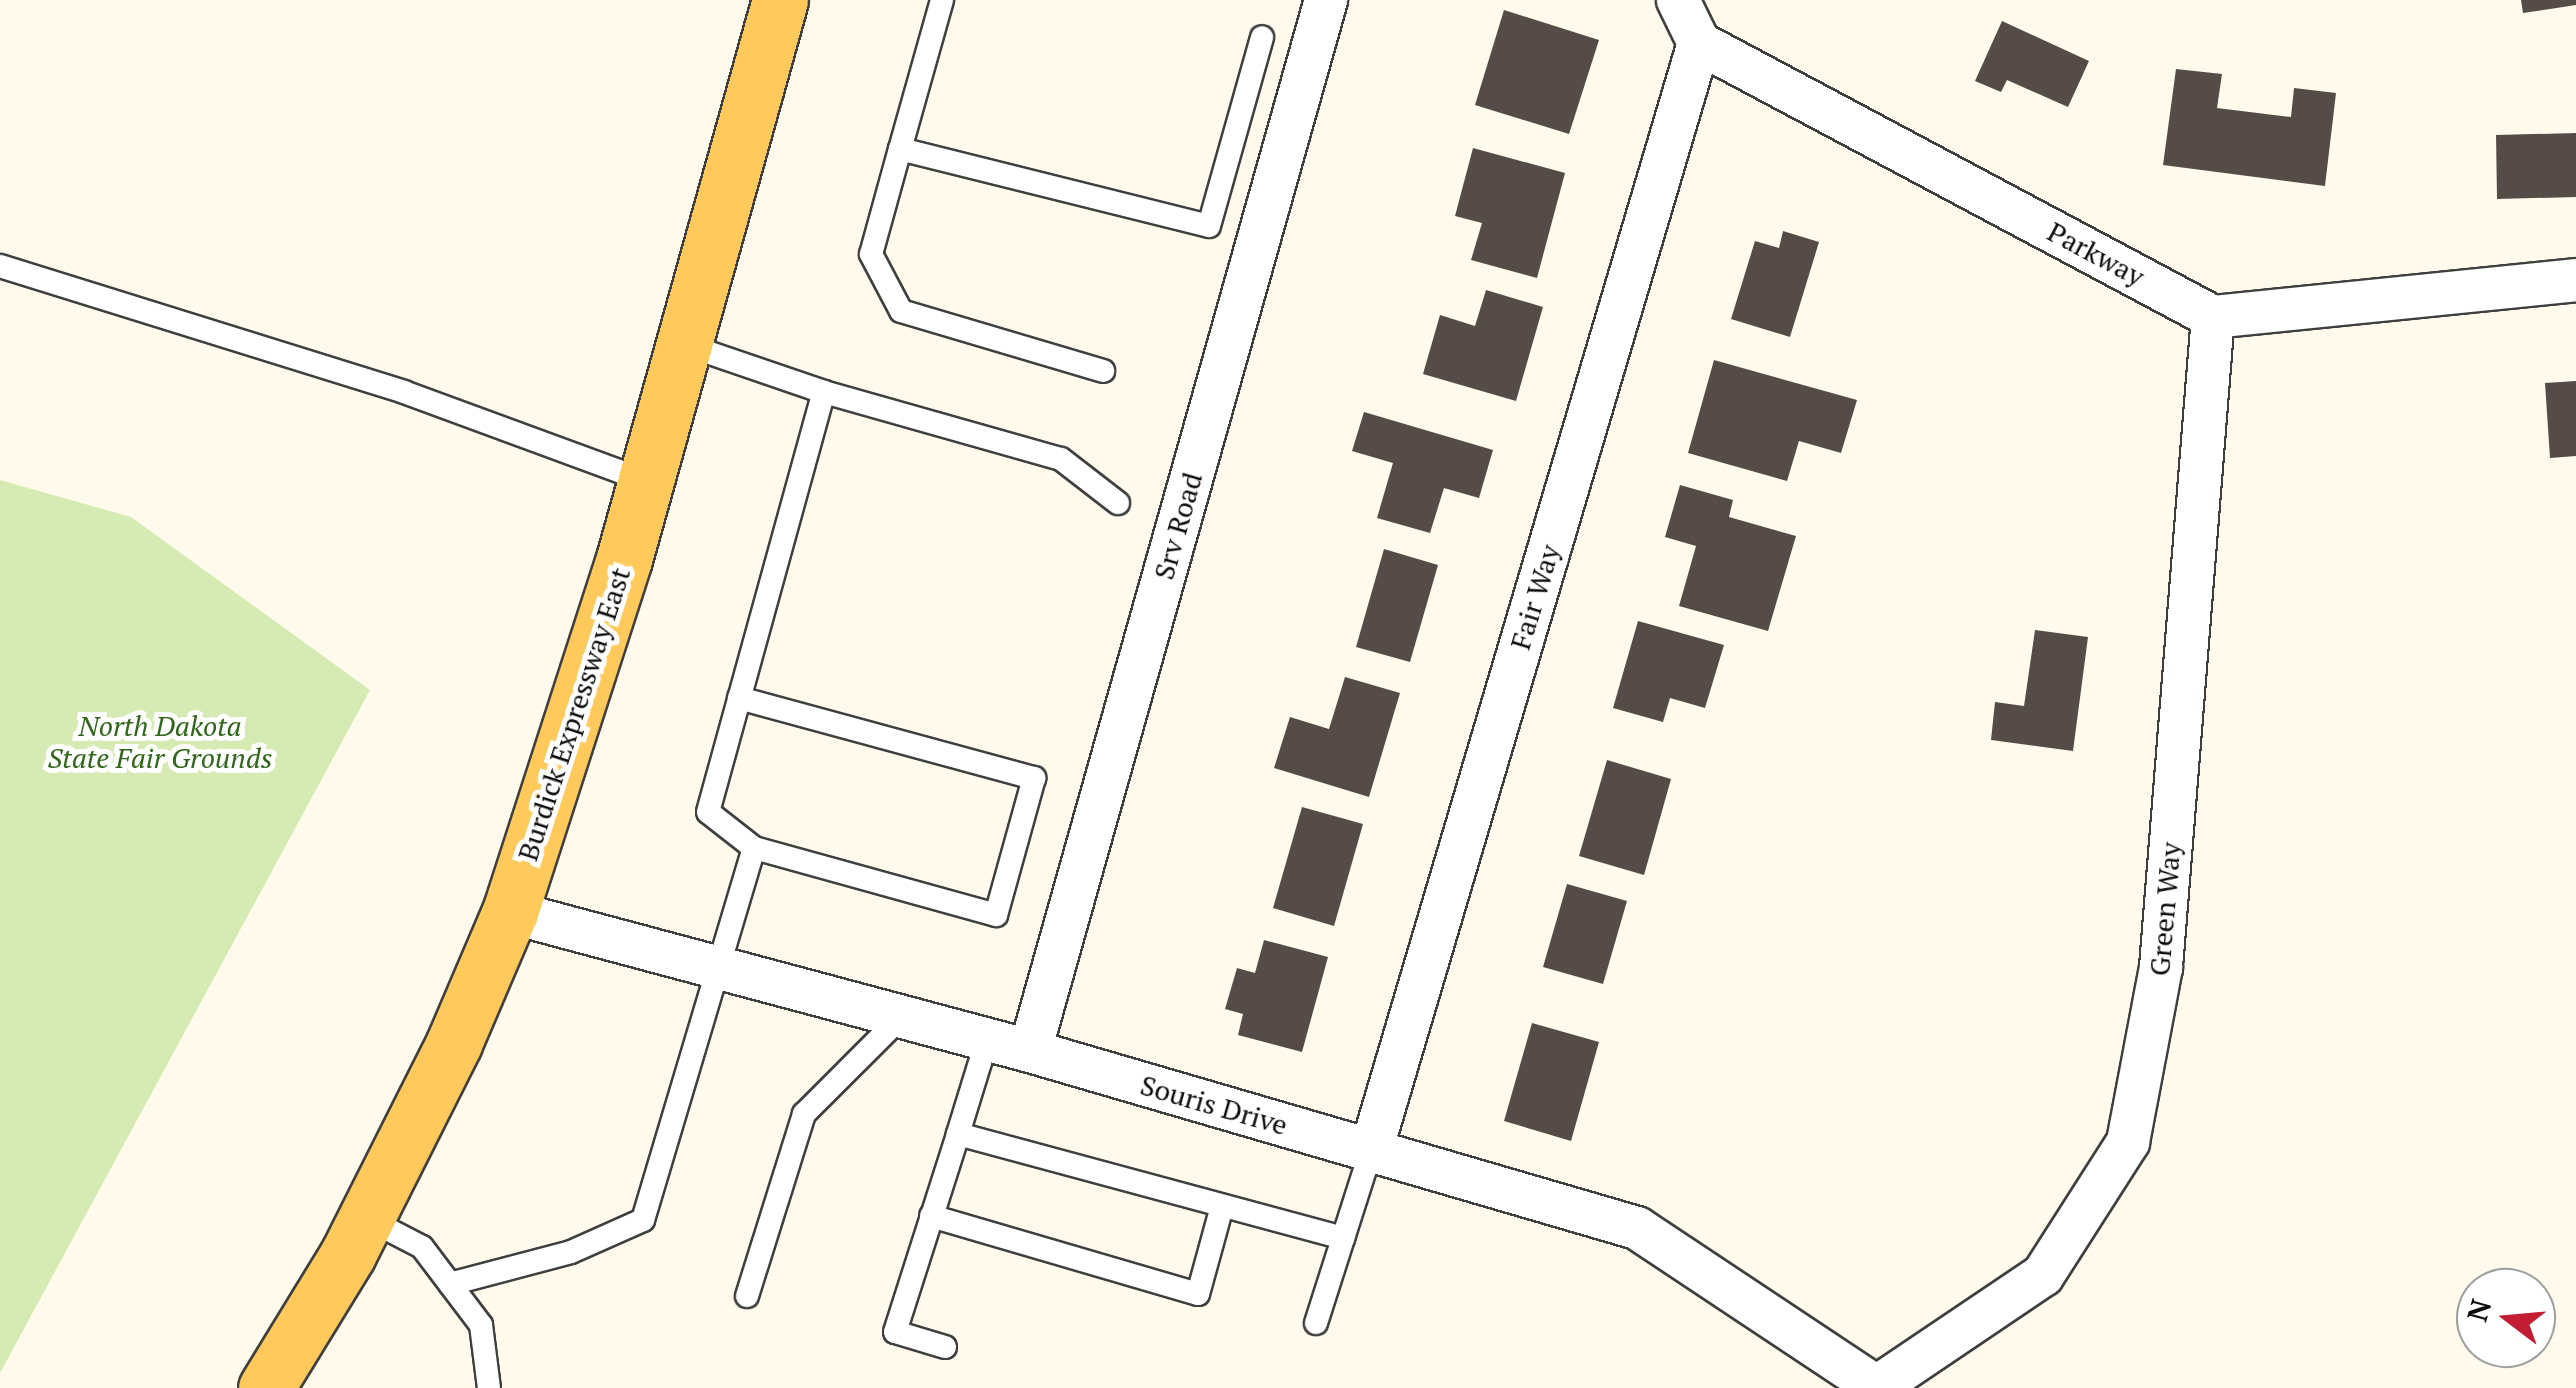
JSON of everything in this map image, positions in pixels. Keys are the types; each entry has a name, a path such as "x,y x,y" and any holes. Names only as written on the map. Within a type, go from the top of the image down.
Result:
{"main road":[{"name":"Burdick Expressway East","path":"266,1388 366,1218 454,1043 510,912 646,481 780,0"}],"street":[{"name":"Srv Road","path":"1030,1052 1326,0"},
{"path":"1678,0 1699,43"},
{"name":"Parkway","path":"1699,43 2213,316"},
{"name":"Fair Way","path":"1371,1150 1699,43"},
{"path":"2213,316 2576,280"},
{"name":"Green Way","path":"1877,1387 2043,1274 2128,1142 2161,967 2213,316"},
{"name":"Souris Drive","path":"510,912 1030,1052 1637,1228 1877,1387"}],"lane":[{"path":"942,0 870,254 901,310 1103,371"},
{"path":"900,149 1209,226 1262,37"},
{"path":"0,266 404,392 646,481"},
{"path":"684,344 824,392 1061,460 1118,503"},
{"path":"739,698 1034,778 996,915 754,848 708,812 739,698 824,392"},
{"path":"450,1284 571,1252 644,1220 754,848"},
{"path":"747,1296 804,1114 901,1017"},
{"path":"945,1347 895,1332 986,1040"},
{"path":"958,1134 1343,1238"},
{"path":"1316,1323 1371,1150"},
{"path":"931,1216 1198,1294 1222,1206"},
{"path":"366,1218 422,1247 450,1284 480,1326 490,1388"}],"green space":[{"name":"North Dakota State Fair Grounds","path":"0,480 131,517 370,690 0,1373"}],"building":[{"path":"2521,0 2576,0 2576,5 2523,13"},
{"path":"1504,10 1599,40 1569,134 1475,105"},
{"path":"2002,21 2089,61 2068,107 2007,80 2001,92 1975,81"},
{"path":"2176,69 2222,74 2217,108 2291,117 2294,88 2336,93 2325,186 2163,165"},
{"path":"2576,133 2576,197 2497,199 2496,135"},
{"path":"1473,148 1565,173 1537,278 1471,260 1482,223 1455,216"},
{"path":"1783,231 1819,242 1790,337 1731,319 1755,241 1779,248"},
{"path":"1486,290 1543,307 1516,401 1423,374 1440,315 1475,326"},
{"path":"1714,360 1857,400 1841,453 1799,441 1787,481 1688,453"},
{"path":"2576,381 2576,456 2550,458 2545,383"},
{"path":"1364,412 1493,450 1479,498 1444,488 1430,533 1377,518 1393,463 1352,451"},
{"path":"1680,485 1733,500 1729,517 1796,536 1768,631 1679,606 1696,546 1665,537"},
{"path":"1384,549 1438,565 1410,662 1356,647"},
{"path":"1638,621 1724,645 1705,708 1670,698 1663,722 1613,708"},
{"path":"2035,630 2088,637 2073,751 1991,740 1995,702 2024,706"},
{"path":"1345,677 1400,693 1369,797 1274,768 1290,717 1329,729"},
{"path":"1607,760 1671,779 1644,875 1579,856"},
{"path":"1302,807 1363,824 1334,926 1273,908"},
{"path":"1567,884 1627,901 1603,984 1543,967"},
{"path":"1264,940 1328,957 1302,1052 1238,1035 1243,1014 1225,1009 1237,968 1255,973"},
{"path":"1532,1023 1599,1042 1571,1141 1504,1121"}]}
